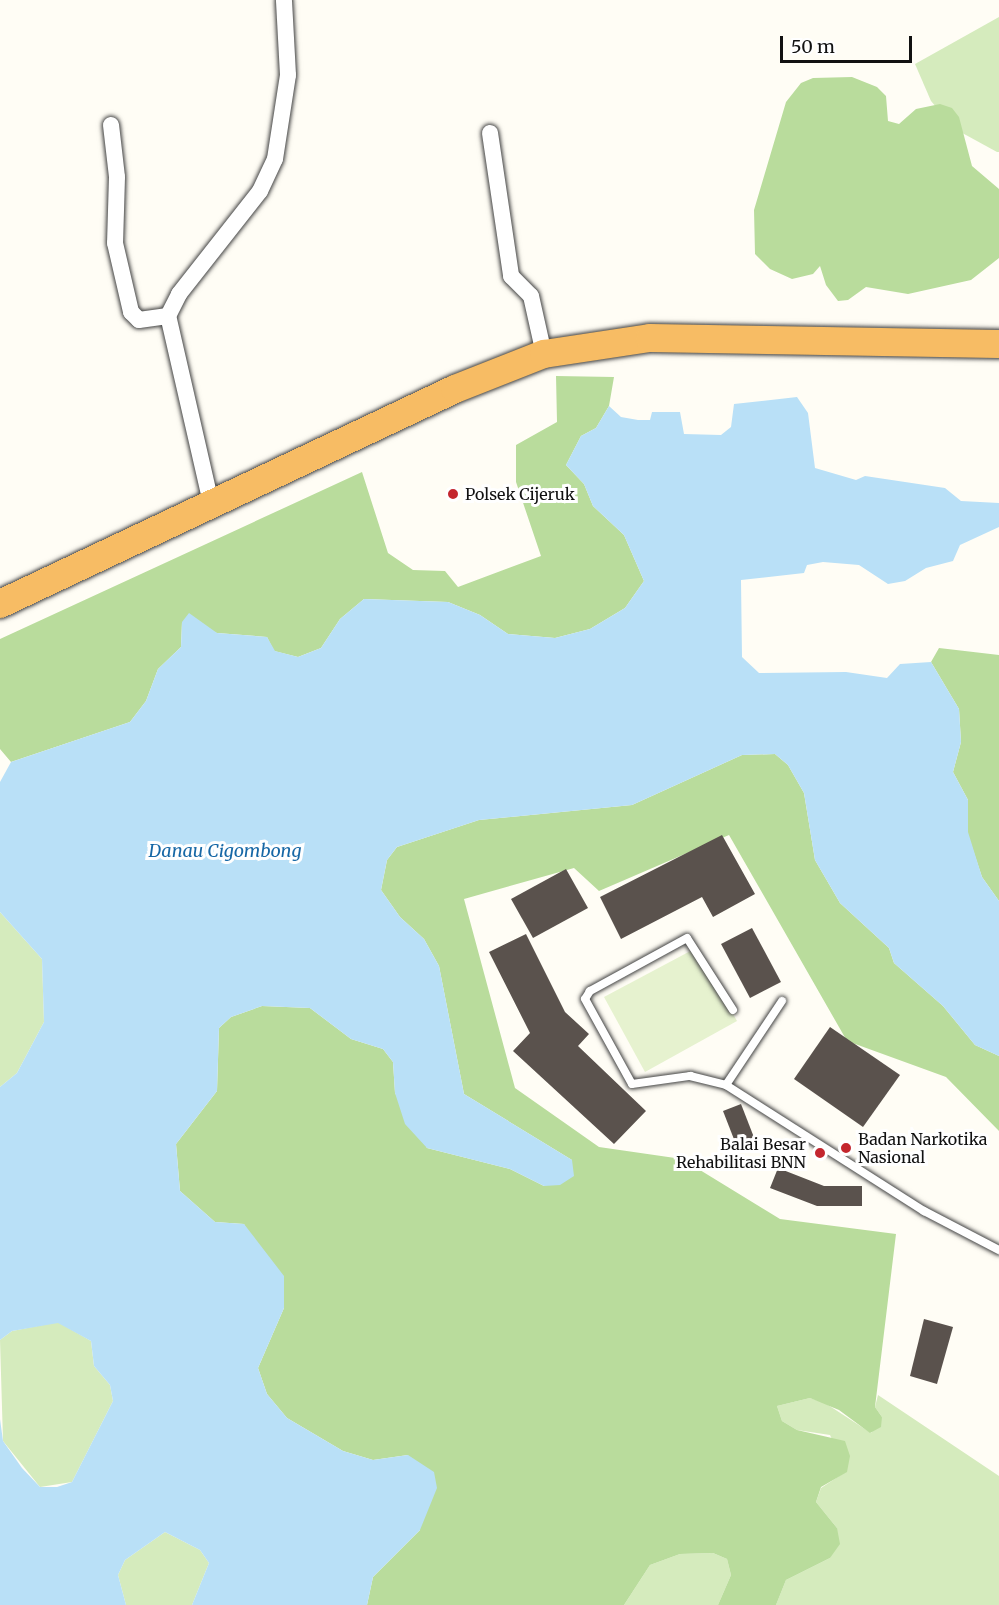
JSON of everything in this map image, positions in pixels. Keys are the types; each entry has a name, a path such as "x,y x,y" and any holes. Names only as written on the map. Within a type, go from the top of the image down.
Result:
{"highway":[{"path":"0,604 455,389 544,354 650,338 999,344"}],"street":[{"path":"211,503 168,316 179,294 260,191 275,159 284,127 288,75 284,0"},
{"path":"111,125 117,177 115,243 128,304 139,320 168,316"},
{"path":"490,133 511,276 531,296 544,354"}],"lane":[{"path":"733,1010 687,938 590,991 585,999 633,1084 690,1076 726,1085 924,1211 999,1250"},
{"path":"726,1085 782,1001"}],"green space":[{"path":"999,17 999,152 997,152 955,129 931,101 915,64"},
{"path":"852,77 877,87 886,96 888,121 899,124 916,109 940,104 952,108 959,117 972,166 999,189 999,258 971,280 908,294 866,287 848,300 838,301 826,285 820,266 813,274 792,279 770,269 755,254 754,210 786,102 801,83 813,78"},
{"path":"556,376 614,377 609,406 596,428 581,436 566,465 584,484 593,506 624,535 644,581 625,608 590,629 555,638 508,634 480,615 448,602 364,599 340,619 321,648 298,657 274,651 267,637 217,633 182,622 181,647 158,669 146,701 130,722 11,762 0,749 0,639 362,472 388,553 413,570 445,571 458,587 541,556 516,482 516,445 557,422"},
{"path":"939,648 999,655 999,901 982,877 967,832 968,800 953,772 961,742 959,709 931,662"},
{"path":"775,754 788,765 804,793 815,860 840,903 889,948 894,963 943,1006 975,1045 999,1056 999,1131 946,1077 847,1041 729,835 599,891 574,868 464,899 515,1088 599,1147 682,1159 780,1219 896,1234 875,1407 882,1417 881,1427 870,1433 839,1410 810,1398 777,1406 782,1421 797,1430 845,1441 850,1456 847,1472 821,1487 816,1502 837,1528 840,1544 830,1558 786,1580 776,1605 718,1605 731,1575 727,1559 713,1553 680,1554 650,1565 624,1605 367,1605 373,1577 420,1530 408,1455 373,1460 343,1451 287,1418 267,1394 258,1368 284,1308 244,1224 215,1222 180,1191 176,1144 217,1091 219,1028 231,1017 262,1006 310,1008 351,1039 383,1049 393,1062 395,1093 427,1148 510,1169 544,1186 572,1160 464,1094 439,966 424,939 400,917 381,890 387,860 397,847 479,820 632,805 742,755"},
{"path":"0,912 42,959 44,1022 17,1073 0,1087"},
{"path":"696,948 737,1021 645,1072 604,997"},
{"path":"58,1322 91,1341 94,1366 110,1385 113,1401 72,1482 40,1487 3,1441 0,1340 12,1331"},
{"path":"878,1395 999,1476 999,1605 776,1605 786,1580 830,1558 837,1528 816,1502 821,1488 847,1471 830,1435 797,1430 782,1421 777,1406 810,1398 825,1403 871,1433 882,1417 875,1407"},
{"path":"165,1532 200,1550 209,1563 192,1605 126,1605 118,1575 125,1560"},
{"path":"713,1553 727,1559 731,1575 718,1605 624,1605 650,1565 680,1554"}],"water":[{"name":"Danau Cigombong","path":"797,397 808,413 815,468 856,480 865,476 945,488 961,501 999,503 999,527 960,545 953,561 926,568 905,581 888,584 859,565 823,562 807,565 804,573 741,580 742,657 759,673 846,672 887,678 900,664 931,662 959,709 961,742 953,772 968,800 968,832 982,877 999,901 999,1056 975,1045 943,1006 894,963 889,948 840,903 815,860 804,793 788,765 775,754 742,755 632,805 479,820 397,847 387,860 381,890 400,917 424,939 439,966 464,1094 572,1160 574,1176 560,1185 544,1186 510,1169 427,1148 405,1124 395,1093 393,1062 383,1049 351,1039 310,1008 262,1006 231,1017 219,1028 217,1091 176,1144 180,1191 215,1222 244,1224 284,1276 284,1308 258,1368 267,1394 287,1418 343,1451 373,1460 408,1455 434,1472 437,1488 420,1530 373,1577 367,1605 192,1605 209,1563 200,1550 165,1532 125,1560 118,1575 126,1605 0,1605 0,1419 3,1441 22,1468 40,1487 57,1487 72,1482 113,1401 110,1385 94,1366 91,1341 58,1323 12,1331 0,1340 0,1087 17,1073 44,1022 42,959 0,912 0,782 11,762 130,722 146,701 158,669 181,647 182,622 189,613 217,633 267,637 275,651 298,657 321,648 340,619 364,599 448,602 480,615 508,634 555,638 590,629 625,608 644,581 624,535 593,506 584,484 566,465 581,436 596,428 609,406 621,417 638,420 650,420 652,412 680,412 684,434 721,435 731,427 734,404"}],"building":[{"path":"722,835 755,894 713,917 702,897 621,939 600,897"},
{"path":"566,869 588,908 533,938 511,899"},
{"path":"752,928 781,982 750,998 721,944"},
{"path":"526,934 565,1012 589,1034 578,1046 646,1111 614,1144 513,1051 530,1033 489,952"},
{"path":"830,1027 900,1075 863,1127 794,1079"},
{"path":"741,1104 755,1140 737,1147 723,1111"},
{"path":"778,1168 824,1186 862,1186 862,1206 817,1206 770,1188"},
{"path":"924,1319 953,1327 937,1384 910,1376"}],"place":[{"name":"Polsek Cijeruk","path":"453,494"},
{"name":"Badan Narkotika Nasional","path":"846,1148"},
{"name":"Balai Besar Rehabilitasi BNN","path":"820,1153"}]}
